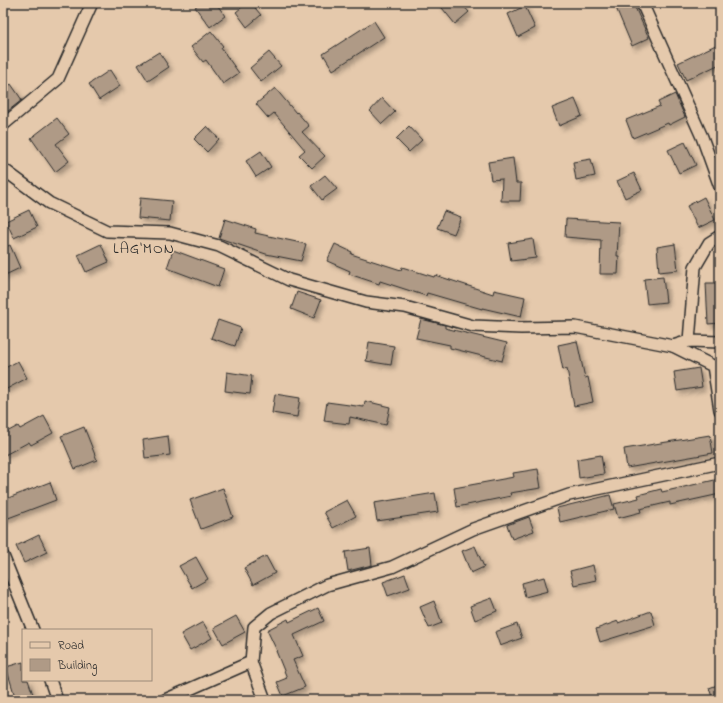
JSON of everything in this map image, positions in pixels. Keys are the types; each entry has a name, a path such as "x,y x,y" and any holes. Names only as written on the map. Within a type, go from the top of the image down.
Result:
{"street":[{"path":"3,126 58,79 92,3"},
{"path":"642,3 702,137 720,187"},
{"path":"3,169 49,203 107,230 170,233 219,246 289,280 366,302 405,307 473,326 521,328 575,327 673,346 713,366 720,410"},
{"path":"688,340 695,266 709,243 720,236"},
{"path":"673,346 688,340 720,342"},
{"path":"265,700 251,662 254,628 271,613 327,585 392,567 473,529 569,495 720,463"},
{"path":"3,556 34,629"},
{"path":"165,700 251,662"},
{"path":"50,681 57,700"}],"building":[{"path":"201,3 216,3 225,16 210,27 195,7"},
{"path":"247,3 251,3 261,15 247,27 236,12"},
{"path":"438,3 461,3 469,12 455,24"},
{"path":"614,3 633,3 649,38 632,46"},
{"path":"525,6 535,28 518,37 508,14"},
{"path":"374,21 384,37 333,70 323,54"},
{"path":"211,31 223,46 221,48 239,73 223,84 206,60 203,62 191,47"},
{"path":"720,43 720,64 686,80 678,63"},
{"path":"159,52 169,67 148,81 138,65"},
{"path":"269,52 281,66 261,82 250,68"},
{"path":"110,70 120,86 99,100 89,84"},
{"path":"11,84 22,100 3,115 3,90"},
{"path":"275,88 309,126 302,132 325,156 312,168 299,155 305,150 274,113 268,118 256,104"},
{"path":"675,94 685,117 669,125 668,123 633,138 626,120 660,106 658,102"},
{"path":"382,98 395,112 382,124 370,111"},
{"path":"575,99 582,116 559,126 552,108"},
{"path":"57,118 69,134 56,144 69,161 55,172 31,138"},
{"path":"207,126 219,139 207,152 194,139"},
{"path":"409,126 422,140 409,152 396,139"},
{"path":"685,142 696,165 679,173 668,150"},
{"path":"261,151 271,167 256,177 246,161"},
{"path":"513,158 516,183 521,183 520,201 501,201 502,179 491,180 488,162"},
{"path":"591,159 595,176 576,180 573,162"},
{"path":"634,173 642,190 625,198 617,181"},
{"path":"325,175 337,189 322,200 311,186"},
{"path":"704,197 715,220 698,228 687,206"},
{"path":"140,198 172,201 170,221 138,218"},
{"path":"29,210 37,227 14,238 6,221"},
{"path":"444,211 461,217 454,234 437,228"},
{"path":"225,219 256,229 255,233 306,244 301,261 266,254 219,238"},
{"path":"566,219 619,222 617,256 619,256 618,274 600,274 601,240 565,237"},
{"path":"533,239 536,258 511,261 508,243"},
{"path":"101,244 109,262 86,272 78,255"},
{"path":"335,244 352,252 351,254 401,270 402,267 434,277 435,275 493,294 494,290 525,297 521,317 482,309 427,293 426,296 380,281 379,284 349,274 350,271 327,261"},
{"path":"675,244 678,270 659,272 657,247"},
{"path":"10,245 20,268 3,276 3,248"},
{"path":"173,250 224,269 218,287 167,268"},
{"path":"663,277 666,302 647,304 644,279"},
{"path":"706,283 720,283 720,323 708,324"},
{"path":"297,292 321,300 314,318 291,309"},
{"path":"421,319 445,325 445,328 507,343 502,361 450,348 450,345 416,338"},
{"path":"218,320 241,328 235,346 211,338"},
{"path":"577,341 585,378 588,377 593,402 574,406 567,369 563,370 558,345"},
{"path":"369,342 394,346 391,365 366,361"},
{"path":"18,361 27,378 3,391 3,369"},
{"path":"699,368 702,387 677,391 674,372"},
{"path":"227,372 252,376 250,394 225,391"},
{"path":"275,394 300,398 297,417 272,413"},
{"path":"365,401 390,407 386,425 350,417 349,424 324,421 327,402 364,407"},
{"path":"44,416 53,433 31,445 29,442 3,456 3,434 18,426 20,429"},
{"path":"84,427 97,460 75,469 61,436"},
{"path":"710,435 713,453 627,468 624,449"},
{"path":"168,436 170,455 145,458 143,440"},
{"path":"601,455 604,474 579,478 577,459"},
{"path":"538,469 541,488 510,493 511,496 457,507 454,488 514,477 513,473"},
{"path":"719,479 720,494 670,505 670,502 640,509 641,512 618,518 614,504 639,498 638,495 661,489 662,492"},
{"path":"50,482 56,500 3,520 3,500"},
{"path":"223,488 233,517 201,529 190,500"},
{"path":"435,493 438,512 377,521 374,503"},
{"path":"610,495 614,509 560,522 557,508"},
{"path":"347,500 356,516 333,528 324,512"},
{"path":"529,517 534,531 512,539 507,525"},
{"path":"39,535 47,552 24,563 16,546"},
{"path":"475,546 484,567 471,573 462,551"},
{"path":"370,548 372,565 348,571 345,552"},
{"path":"266,556 275,573 253,585 244,568"},
{"path":"196,557 208,579 192,588 179,566"},
{"path":"593,565 596,580 574,585 570,571"},
{"path":"405,574 410,588 388,596 383,582"},
{"path":"544,577 548,591 525,597 522,583"},
{"path":"492,598 497,611 475,620 470,606"},
{"path":"434,601 442,623 429,628 420,607"},
{"path":"318,608 324,621 294,635 303,656 293,660 305,687 283,696 277,682 287,678 267,630 288,619 289,622"},
{"path":"651,611 655,625 600,642 596,629"},
{"path":"236,616 245,632 223,644 214,628"},
{"path":"203,622 212,638 190,650 181,634"},
{"path":"517,624 522,638 500,646 495,632"},
{"path":"22,662 22,681 28,681 35,700 16,700 6,667"},
{"path":"720,684 720,700 713,700 709,688"}],"district":[{"name":"LAG'MON","path":"144,248"}]}
